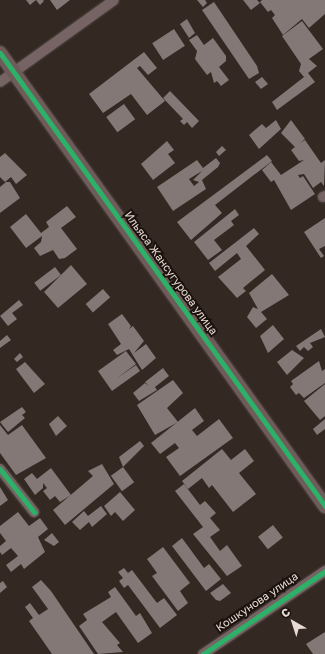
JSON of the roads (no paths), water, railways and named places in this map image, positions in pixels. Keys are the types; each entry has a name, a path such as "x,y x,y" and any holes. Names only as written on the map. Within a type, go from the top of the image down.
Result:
{"street":[{"path":"0,82 114,0"},
{"name":"Ильяса Жансугурова улица","path":"0,53 325,506"},
{"path":"0,469 34,512"},
{"name":"Кошкунова улица","path":"203,654 325,571"}]}
